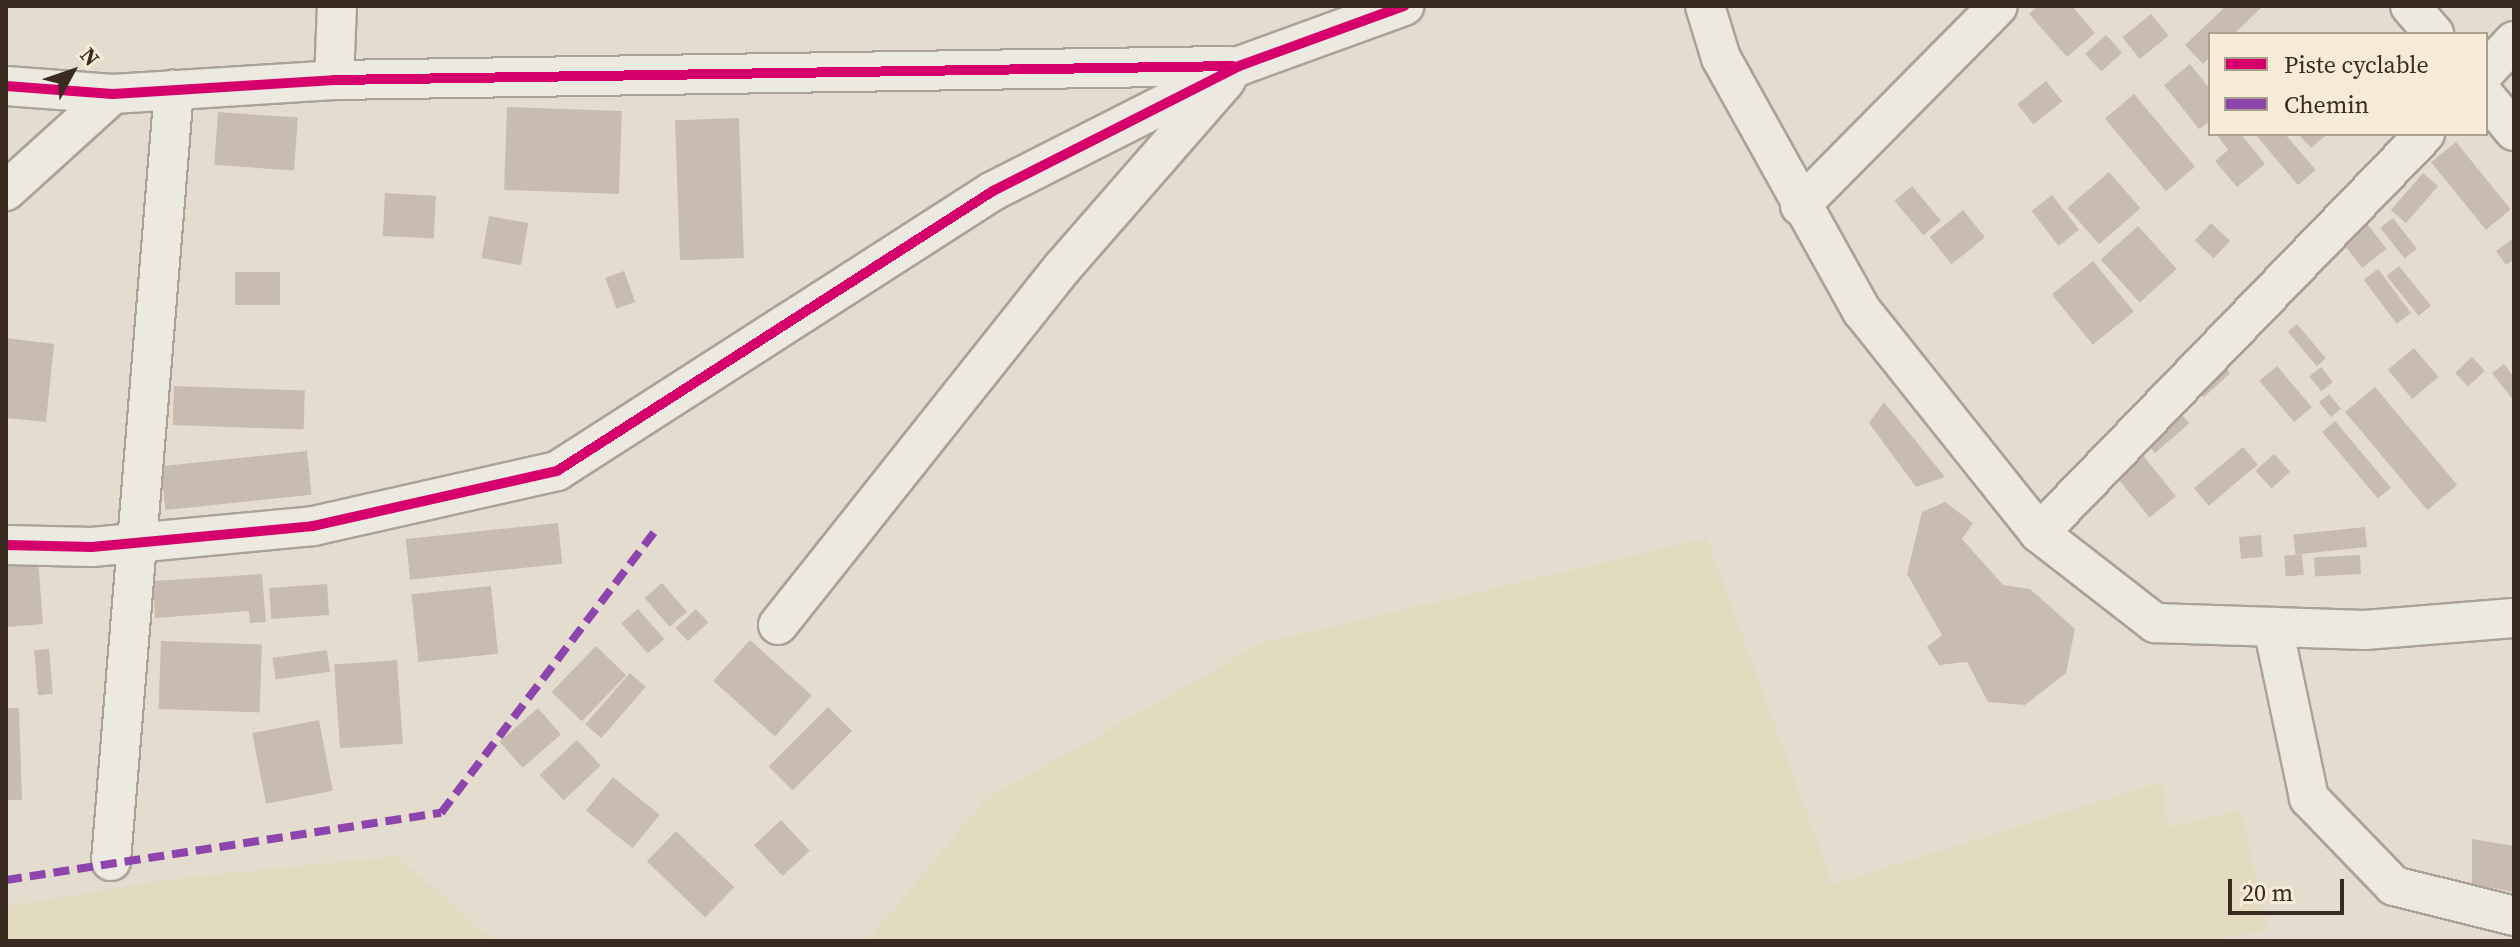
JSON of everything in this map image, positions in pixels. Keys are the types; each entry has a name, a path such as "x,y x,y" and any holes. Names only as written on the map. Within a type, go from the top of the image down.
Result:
{"street":[{"path":"334,80 337,6"},
{"path":"6,545 137,543 313,526 557,471 993,191 1239,66 1404,6"},
{"path":"1705,6 1721,58 1800,206 1862,311 2039,533 2155,623 2365,630 2514,618"},
{"path":"1800,206 1998,6"},
{"path":"2410,6 2432,32"},
{"path":"2488,69 2514,41"},
{"path":"6,86 113,94 334,80 1239,66"},
{"path":"778,625 1063,267 1239,66"},
{"path":"111,861 174,90"},
{"path":"6,191 113,94"},
{"path":"2488,99 2514,131"},
{"path":"2039,533 2423,136"},
{"path":"2273,627 2309,798 2394,886 2514,916"}],"shaded area":[{"path":"1707,538 1833,884 2164,781 2167,827 2241,810 2268,931 2202,941 867,941 985,800 1262,643"},
{"path":"397,856 494,941 6,941 6,906 172,879"}],"building":[{"path":"2038,6 2072,6 2095,33 2067,57 2029,14"},
{"path":"2226,6 2263,6 2236,32 2208,32 2208,59 2203,64 2185,45"},
{"path":"2151,14 2169,36 2140,59 2122,37"},
{"path":"2106,35 2122,53 2101,72 2085,54"},
{"path":"2190,64 2208,86 2208,122 2199,129 2164,85"},
{"path":"2046,81 2062,101 2034,124 2017,104"},
{"path":"2134,94 2195,167 2166,191 2105,118"},
{"path":"507,107 622,111 619,194 504,190"},
{"path":"218,112 298,118 294,170 214,165"},
{"path":"739,118 744,258 680,260 675,120"},
{"path":"2218,136 2243,136 2265,164 2237,187 2215,161 2228,150"},
{"path":"2257,136 2287,136 2316,170 2298,185"},
{"path":"2300,136 2325,136 2311,148"},
{"path":"2456,142 2511,210 2486,230 2431,162"},
{"path":"2109,172 2140,208 2099,244 2067,208"},
{"path":"2423,173 2438,186 2406,223 2391,210"},
{"path":"1912,186 1941,220 1923,235 1894,201"},
{"path":"385,193 436,196 434,239 383,236"},
{"path":"2052,195 2079,230 2059,246 2032,211"},
{"path":"1963,210 1985,237 1952,264 1930,237"},
{"path":"2357,211 2387,249 2362,268 2333,230"},
{"path":"489,216 528,223 521,265 482,258"},
{"path":"2393,218 2417,249 2404,259 2380,228"},
{"path":"2211,223 2230,241 2214,258 2195,241"},
{"path":"2138,226 2177,269 2140,303 2101,259"},
{"path":"2514,238 2514,259 2506,265 2496,251"},
{"path":"2093,261 2134,312 2093,345 2052,294"},
{"path":"2399,266 2431,306 2419,316 2387,276"},
{"path":"2378,269 2411,313 2397,324 2364,280"},
{"path":"624,271 635,302 616,309 605,278"},
{"path":"235,272 280,272 280,305 235,305"},
{"path":"2297,324 2326,358 2317,366 2288,332"},
{"path":"6,338 54,344 46,422 6,418"},
{"path":"2414,348 2438,377 2412,399 2388,370"},
{"path":"2472,357 2485,371 2468,387 2455,373"},
{"path":"2217,359 2230,373 2204,397 2191,384"},
{"path":"2504,364 2514,377 2514,401 2492,373"},
{"path":"2277,366 2312,407 2294,422 2259,381"},
{"path":"2321,367 2333,382 2321,391 2309,376"},
{"path":"174,386 305,391 304,430 173,425"},
{"path":"2375,387 2457,485 2427,510 2345,412"},
{"path":"2329,394 2341,409 2331,417 2319,402"},
{"path":"1884,402 1945,477 1916,487 1869,423"},
{"path":"2174,406 2189,423 2155,453 2140,436"},
{"path":"2335,421 2391,488 2378,499 2322,432"},
{"path":"2243,447 2258,465 2209,506 2194,488"},
{"path":"2137,448 2176,496 2150,518 2111,469"},
{"path":"307,451 312,495 165,510 161,466"},
{"path":"2274,454 2290,472 2271,489 2255,471"},
{"path":"1945,502 1973,523 1962,539 2003,585 2030,589 2075,629 2066,673 2025,705 1988,702 1967,662 1939,665 1927,647 1942,635 1907,574 1922,512"},
{"path":"558,523 562,564 410,580 406,539"},
{"path":"2365,527 2367,547 2295,554 2293,535"},
{"path":"2261,535 2263,557 2241,559 2239,537"},
{"path":"2302,554 2304,575 2286,576 2284,556"},
{"path":"2360,555 2361,574 2315,576 2314,557"},
{"path":"38,560 43,624 6,627 6,562"},
{"path":"262,574 266,622 250,623 249,611 155,618 153,581"},
{"path":"662,583 687,612 670,627 645,598"},
{"path":"327,584 329,615 271,619 269,588"},
{"path":"491,586 498,654 419,662 411,594"},
{"path":"638,609 664,639 648,654 621,623"},
{"path":"696,609 708,622 688,641 676,628"},
{"path":"750,640 812,696 775,736 713,681"},
{"path":"161,641 262,645 260,712 159,709"},
{"path":"596,646 626,675 582,721 552,692"},
{"path":"49,649 53,694 38,695 34,650"},
{"path":"327,650 330,672 276,679 273,658"},
{"path":"397,660 403,744 340,748 334,664"},
{"path":"630,673 646,687 601,738 585,724"},
{"path":"828,707 852,731 793,790 769,766"},
{"path":"6,708 19,708 22,800 6,800"},
{"path":"538,708 561,734 522,768 500,741"},
{"path":"319,720 333,791 266,804 252,733"},
{"path":"577,740 601,766 564,800 540,775"},
{"path":"613,777 660,815 633,848 586,810"},
{"path":"781,820 810,851 783,876 754,845"},
{"path":"676,831 734,887 705,917 647,861"},
{"path":"2472,839 2514,846 2514,892 2472,884"}],"marked path":[{"path":"6,880 441,813 658,527"}],"cycle path":[{"path":"6,545 92,547 313,526 557,471 993,191 1239,66 1404,6"},
{"path":"6,86 113,94 334,80 1233,66"}]}
